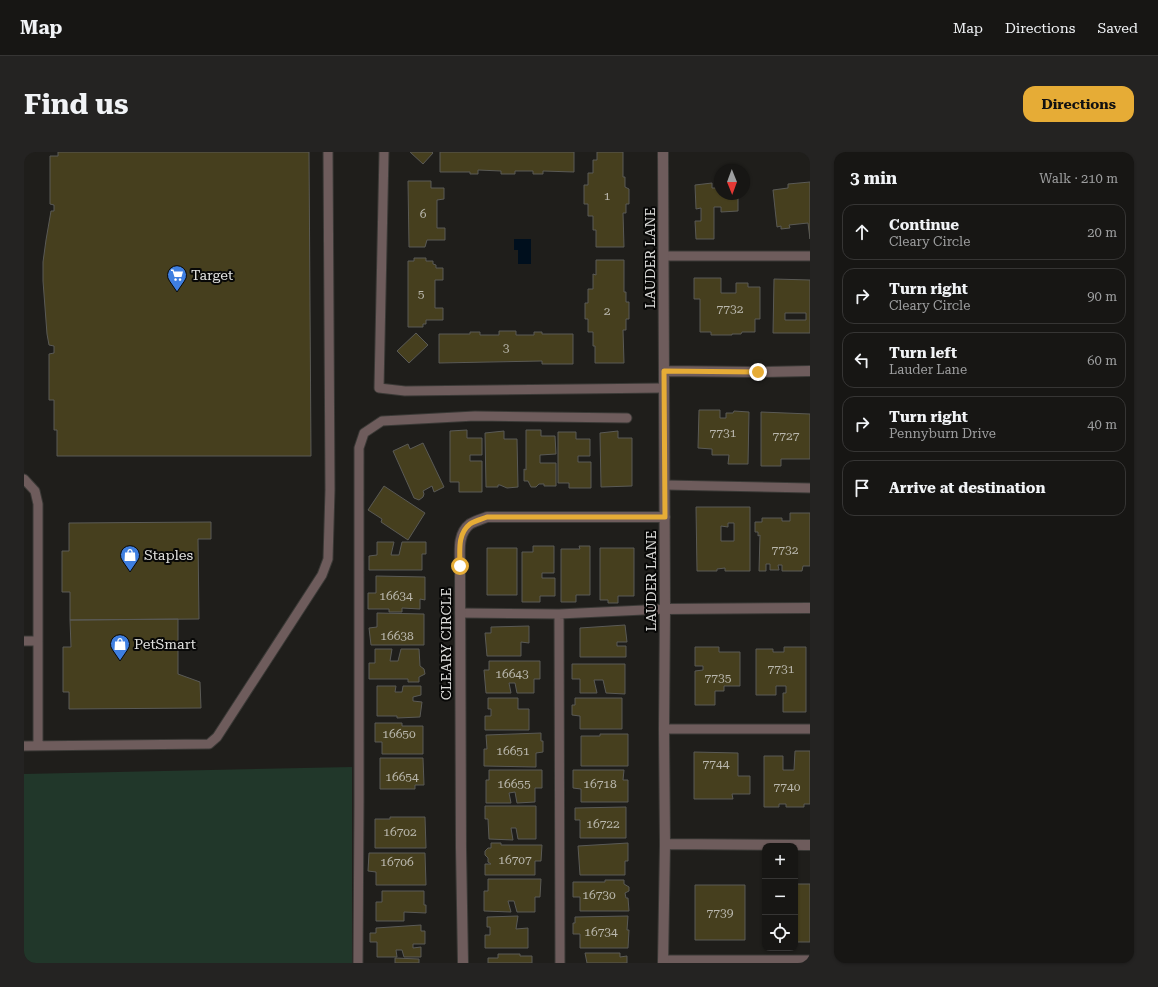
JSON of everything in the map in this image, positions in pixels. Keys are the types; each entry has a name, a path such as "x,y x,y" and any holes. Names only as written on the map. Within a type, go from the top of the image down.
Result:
{"street":[{"name":"LAUDER LANE","path":"663,961 665,844 664,152"},
{"path":"664,371 810,371"},
{"name":"CLEARY CIRCLE","path":"463,963 460,613 461,539 464,530 471,524 487,517 665,517"},
{"path":"665,609 810,608"},
{"path":"665,844 810,845"}],"lane":[{"path":"24,746 209,744 217,737 322,575 328,559 330,490 328,152"},
{"path":"384,152 378,388 405,391 664,388"},
{"path":"664,256 810,256"},
{"path":"358,963 359,448 364,433 382,421 474,416 627,418"},
{"path":"24,478 35,491 38,504 38,746"},
{"path":"665,485 810,488"},
{"path":"460,613 559,614 665,609"},
{"path":"559,614 560,963"},
{"path":"24,641 38,641"},
{"path":"664,729 810,729"},
{"path":"663,961 810,960"}],"green space":[{"path":"352,767 352,963 24,963 24,774"}],"water":[{"path":"514,239 531,239 531,264 518,264 518,250 514,250"}],"building":[{"name":"Target","path":"58,152 309,152 311,456 57,456 57,430 54,430 54,400 49,400 49,354 54,353 54,346 49,345 47,334 43,262 51,211 54,211 54,205 50,204 50,156 58,156"},
{"path":"410,152 432,152 433,153 423,164"},
{"path":"440,152 574,152 574,172 543,171 543,174 533,174 533,171 515,171 515,174 501,174 501,171 478,170 478,174 470,174 470,172 440,172"},
{"path":"597,152 623,152 623,177 625,177 625,187 629,189 629,204 626,204 626,213 623,213 624,247 596,247 596,230 593,230 593,216 588,216 588,204 584,204 584,185 588,185 588,173 593,173 593,160 597,160"},
{"path":"408,181 431,181 431,188 444,188 444,199 437,200 437,228 445,228 445,240 427,240 425,247 409,247"},
{"path":"810,182 810,239 808,223 789,225 790,228 781,229 781,226 777,227 773,190 788,188 788,184"},
{"path":"712,183 712,188 714,188 714,200 738,200 738,211 721,212 721,207 714,207 714,239 696,239 695,221 701,221 701,208 696,209 695,185"},
{"path":"414,258 426,258 426,261 433,261 436,268 443,268 443,280 435,280 435,308 443,308 443,320 426,320 426,324 423,324 423,327 408,327 408,261 414,261"},
{"path":"596,260 624,260 624,292 626,292 626,302 629,302 629,319 626,319 626,330 623,330 624,363 595,363 593,332 588,332 588,319 585,319 585,303 588,303 588,289 593,289 593,274 596,275"},
{"path":"694,278 721,278 721,293 736,293 736,283 748,283 748,287 760,287 760,319 755,319 755,332 742,332 741,334 732,335 711,335 711,332 700,332 700,299 694,299"},
{"path":"774,279 810,280 810,333 773,333","holes":["785,313 806,313 806,320 785,320"]},
{"path":"499,331 516,331 516,335 534,335 534,332 542,332 542,334 573,334 573,364 542,364 542,361 439,363 439,334 470,334 470,332 480,332 480,335 499,335"},
{"path":"416,333 428,345 409,363 397,351"},
{"path":"699,410 720,410 720,418 726,418 726,413 733,413 734,411 749,412 748,464 728,464 729,455 712,455 712,449 698,448"},
{"path":"761,412 810,414 810,459 781,459 781,466 761,466"},
{"path":"467,430 467,438 482,438 482,455 470,455 470,461 482,461 482,492 459,492 459,482 450,482 450,431"},
{"path":"526,430 541,430 541,436 555,436 556,454 540,455 540,463 556,463 556,486 544,486 544,484 539,484 536,487 531,487 528,481 524,481 524,469 526,470"},
{"path":"504,431 504,439 517,439 518,487 507,488 498,485 498,487 486,487 485,433"},
{"path":"618,431 618,438 632,438 632,486 601,487 600,433"},
{"path":"558,432 576,432 576,439 590,439 590,456 578,456 578,462 591,462 591,488 569,488 569,483 558,483"},
{"path":"423,443 444,487 434,492 432,486 423,491 423,497 419,500 414,498 393,451 408,444 410,449"},
{"path":"384,486 425,513 408,540 381,522 382,519 368,510"},
{"path":"696,507 750,507 750,571 725,571 725,568 717,569 717,571 697,571","holes":["728,523 734,523 734,541 721,541 721,526 728,527"]},
{"path":"790,513 810,513 810,566 803,566 802,571 782,571 782,565 778,565 779,570 770,570 770,564 766,564 766,571 759,571 760,535 758,536 758,532 755,532 755,522 762,522 762,518 782,518 782,521 790,521"},
{"name":"Staples","path":"211,522 211,539 198,539 199,619 70,620 70,592 62,592 62,551 69,551 69,523"},
{"path":"377,542 394,542 391,555 399,555 402,542 426,542 426,554 422,554 422,570 369,570 369,556 377,555"},
{"path":"533,546 554,546 554,573 542,573 542,578 555,578 555,596 540,596 540,602 522,602 522,552 533,552"},
{"path":"579,546 590,546 590,595 576,595 576,602 561,602 561,549 580,549"},
{"path":"487,548 517,548 517,595 487,595"},
{"path":"600,548 634,548 634,596 618,596 618,603 608,603 608,600 600,600"},
{"path":"376,576 425,577 425,600 420,599 420,609 402,608 402,612 389,612 389,609 368,609 368,593 376,593"},
{"path":"377,613 424,614 424,645 371,645 369,628 377,627"},
{"name":"PetSmart","path":"178,619 178,674 200,682 201,708 69,709 69,692 63,692 63,647 71,647 70,620"},
{"path":"625,625 627,642 617,642 617,646 626,646 626,657 580,657 580,628"},
{"path":"529,626 529,643 521,642 521,656 487,656 485,633 491,633 491,627"},
{"path":"695,647 719,647 719,652 740,652 740,686 724,686 724,691 715,691 715,705 695,705 695,671 703,670 703,666 695,666"},
{"path":"784,647 806,647 806,712 783,712 783,693 786,693 786,686 776,686 776,695 756,695 756,649 773,649 773,652 784,652"},
{"path":"375,649 392,649 390,661 398,661 401,649 419,649 420,666 424,669 425,674 419,677 419,682 408,682 408,679 369,679 369,663 375,663"},
{"path":"489,661 540,661 540,679 534,679 534,693 517,693 515,683 509,683 511,693 486,693 484,670 489,670"},
{"path":"572,664 625,664 625,694 606,693 603,680 594,680 597,693 580,693 580,679 572,679"},
{"path":"377,686 396,686 395,692 402,692 403,686 421,686 421,695 413,697 413,701 422,702 420,717 397,718 397,716 377,716"},
{"path":"488,698 518,698 518,709 529,709 529,730 485,730 485,716 491,716 491,709 488,709"},
{"path":"575,698 622,698 622,729 580,729 580,716 572,715 572,705 575,705"},
{"path":"375,723 402,723 402,726 423,726 423,754 382,754 382,742 375,742"},
{"path":"541,733 543,752 536,753 536,767 484,766 484,749 487,749 486,735"},
{"path":"600,734 628,734 628,766 581,766 581,736 600,736"},
{"path":"795,751 810,751 810,804 804,804 804,807 786,807 786,804 779,804 779,807 764,807 764,756 783,756 783,770 794,770"},
{"path":"694,752 738,753 738,776 750,776 750,794 732,794 733,799 694,799"},
{"path":"380,758 423,758 424,785 415,785 415,789 380,789"},
{"path":"489,770 542,770 542,788 535,788 535,802 517,803 515,792 509,793 511,803 486,803 486,780 489,780"},
{"path":"573,770 624,770 623,780 628,780 628,802 581,802 581,789 573,788"},
{"path":"485,806 536,806 536,839 518,839 516,828 511,828 513,840 489,839 488,819 485,819"},
{"path":"626,807 626,838 580,838 580,820 575,820 575,808"},
{"path":"390,817 425,817 426,848 375,848 375,819 390,819"},
{"path":"491,843 501,843 501,845 542,845 541,861 535,861 535,875 485,875 485,864 491,864 488,862 485,851 488,848 491,848"},
{"path":"628,843 628,861 625,861 625,875 580,875 578,846"},
{"path":"369,853 425,853 426,885 376,885 376,872 368,871"},
{"path":"488,879 541,879 540,897 535,897 535,912 517,912 514,901 508,901 511,912 484,911 484,891 488,891"},
{"path":"605,880 624,880 624,884 629,887 629,891 625,893 626,898 628,898 629,911 580,911 580,897 573,897 573,882 605,882"},
{"path":"798,884 810,884 810,942 798,942"},
{"path":"695,885 745,885 745,940 695,940"},
{"path":"382,891 424,891 424,905 426,905 426,913 404,912 404,921 376,921 376,902 382,902"},
{"path":"518,916 516,929 528,928 528,948 485,948 485,935 490,935 490,927 487,927 487,917"},
{"path":"628,916 628,948 580,948 580,934 573,934 573,923 575,923 575,917"},
{"path":"421,925 421,931 425,931 425,944 413,944 413,948 421,947 421,957 404,957 402,950 396,950 397,957 377,957 377,942 370,942 370,933 376,933 376,928"},
{"path":"585,953 620,953 620,957 627,956 627,963 587,963"},
{"path":"498,954 520,954 520,956 532,956 532,963 488,963 488,958 498,958"},
{"path":"395,958 419,959 419,963 395,963"}],"place":[{"name":"Target","path":"177,292"},
{"name":"Staples","path":"130,572"},
{"name":"PetSmart","path":"120,661"}],"route":[{"path":"460,566 461,539 464,530 471,524 487,517 665,517 664,371 758,372"}]}
